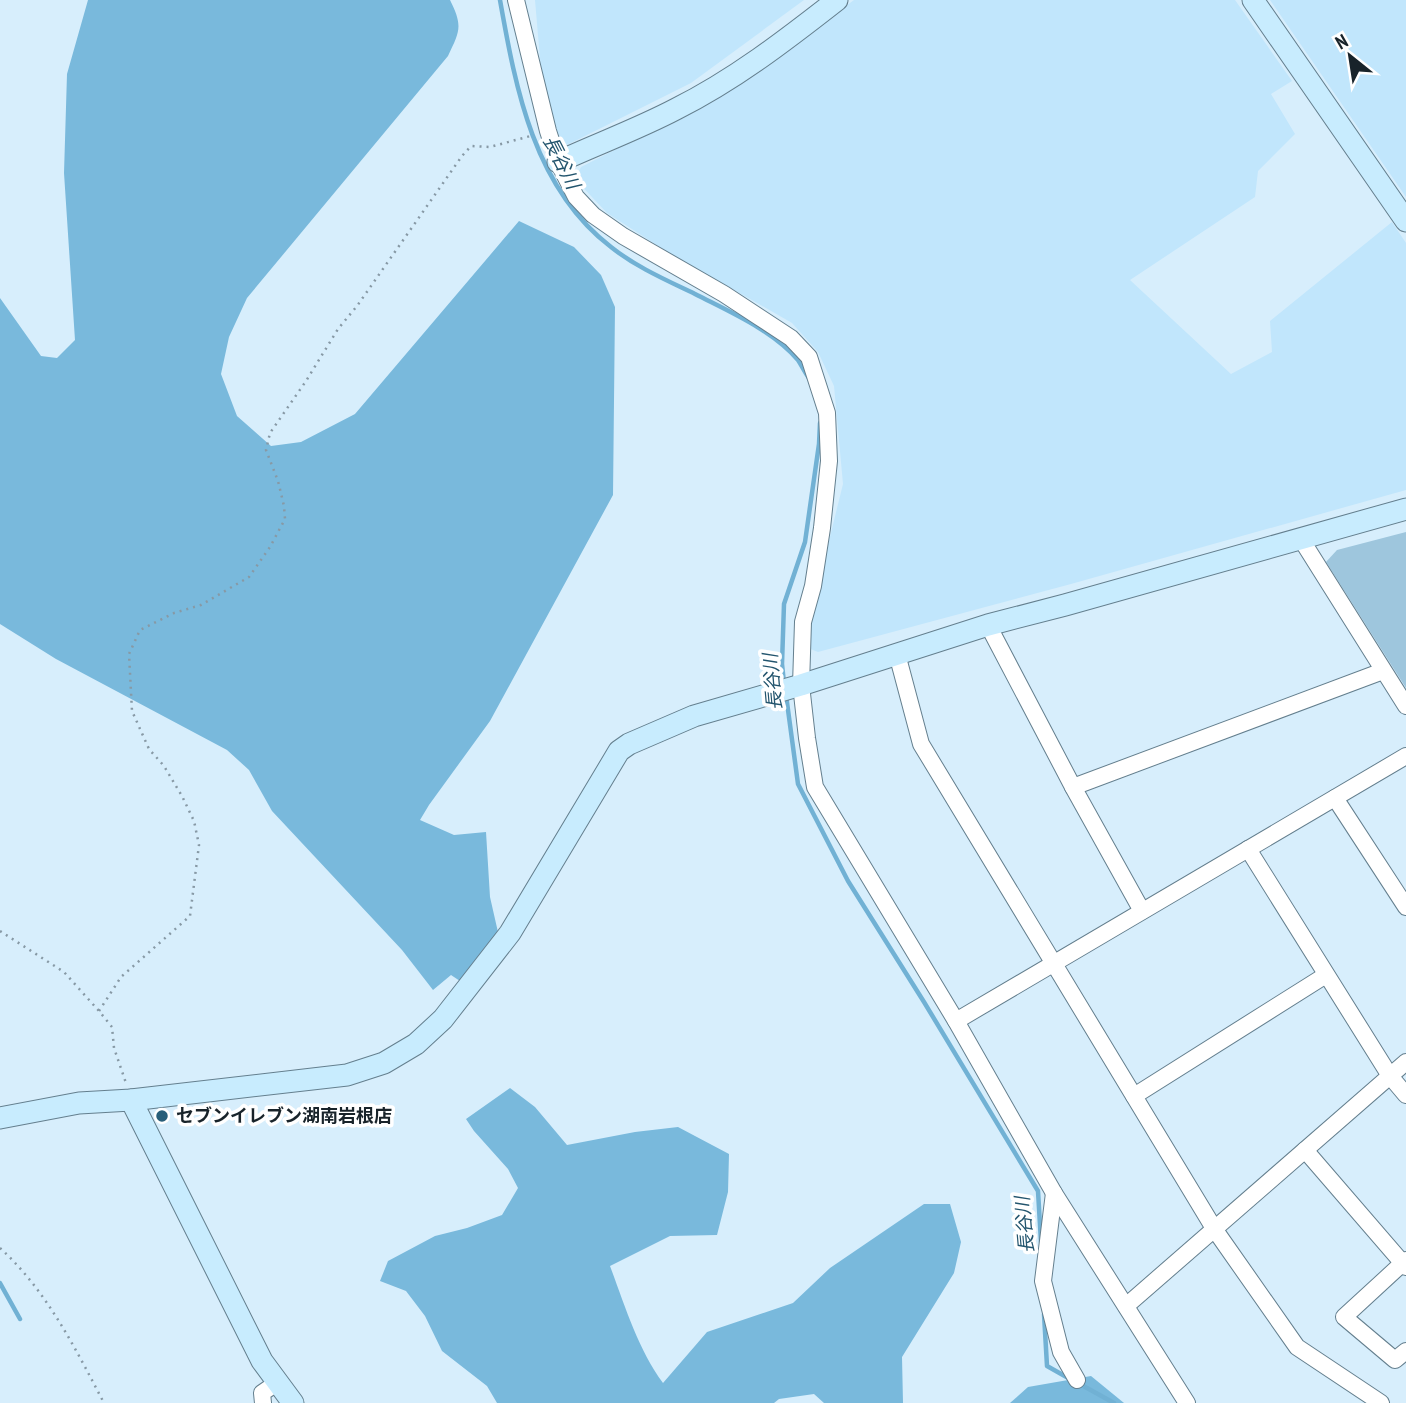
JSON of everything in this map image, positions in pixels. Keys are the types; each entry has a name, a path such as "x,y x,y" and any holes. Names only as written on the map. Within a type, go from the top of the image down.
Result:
{"street":[{"path":"516,0 548,131 558,162 576,197 593,215 623,236 759,317 791,338 809,357 827,413 829,461 813,586 803,622 801,685 815,787 956,1021 1054,1193 1187,1403"},
{"path":"558,162 676,109 732,77 836,0"},
{"path":"1253,0 1406,221"},
{"path":"0,1118 79,1103 131,1100 347,1075 384,1063 416,1044 443,1018 510,933 619,751 629,744 694,716 988,625 1065,606 1406,509"},
{"path":"1301,539 1406,706"},
{"path":"988,625 1142,911"},
{"path":"897,654 921,744 1215,1230 1297,1347 1381,1403"},
{"path":"1073,787 1383,671"},
{"path":"956,1021 1406,756"},
{"path":"1335,798 1406,907"},
{"path":"1248,849 1390,1076 1406,1095"},
{"path":"1134,1096 1326,975"},
{"path":"1126,1306 1406,1062"},
{"path":"131,1100 262,1361 293,1403"},
{"path":"1305,1150 1405,1264 1344,1317 1395,1360 1406,1351"},
{"path":"1054,1193 1043,1281 1061,1352 1077,1380"},
{"path":"263,1403 262,1393 278,1382"}],"path":[{"path":"99,1011 121,977 190,916 199,845 194,821 182,796 164,766 149,749 132,711 129,654 140,630 174,613 201,605 249,577 285,519 278,481 266,450 270,433 306,382 338,329 471,146 489,146 548,131"},
{"path":"0,931 65,972 112,1027 114,1048 131,1100"},
{"path":"0,1248 19,1266 64,1327 104,1403"}],"shaded area":[{"path":"88,0 450,0 454,9 458,28 448,56 247,298 229,337 221,374 237,416 271,446 301,442 355,414 519,221 574,247 601,275 615,307 613,495 490,721 420,820 454,835 486,832 490,897 500,941 460,981 451,975 433,990 402,950 272,811 249,770 227,750 56,659 0,624 0,298 41,356 57,358 75,340 64,173 67,74"},
{"path":"535,0 804,0 691,83 567,145 552,137 542,82"},
{"path":"854,0 1235,0 1292,81 1271,94 1295,134 1258,171 1255,197 1130,280 1231,374 1272,352 1270,321 1392,222 1406,243 1406,490 818,652 808,648 808,626 843,484 834,386 818,352 792,323 666,251 607,213 575,179 581,167 687,113 792,46"},
{"path":"1270,0 1406,0 1406,197"},
{"path":"1406,532 1406,688 1326,562 1337,550"},
{"path":"510,1088 535,1107 567,1145 678,1127 729,1154 728,1192 717,1235 670,1236 610,1266 639,1342 663,1383 707,1332 793,1303 830,1268 924,1204 950,1204 961,1242 954,1273 902,1357 903,1403 824,1403 814,1394 779,1399 774,1403 497,1403 487,1386 442,1351 425,1316 406,1291 380,1281 388,1261 435,1236 502,1215 518,1188 508,1169 466,1119"},
{"path":"1091,1376 1124,1403 1010,1403 1028,1387"}],"waterway":[{"name":"長谷川","path":"500,0 513,68 533,135 546,167 563,196 585,223 631,261 763,331 788,349 809,378"},
{"name":"長谷川","path":"784,683 784,604 805,542 820,423"},
{"name":"長谷川","path":"786,695 798,784 848,881 1038,1191 1041,1242"},
{"path":"0,1283 20,1319"},
{"name":"長谷川","path":"1044,1314 1047,1366 1070,1379"},
{"name":"長谷川","path":"1078,1383 1114,1403"}],"place":[{"name":"セブンイレブン湖南岩根店","path":"162,1116"}]}
